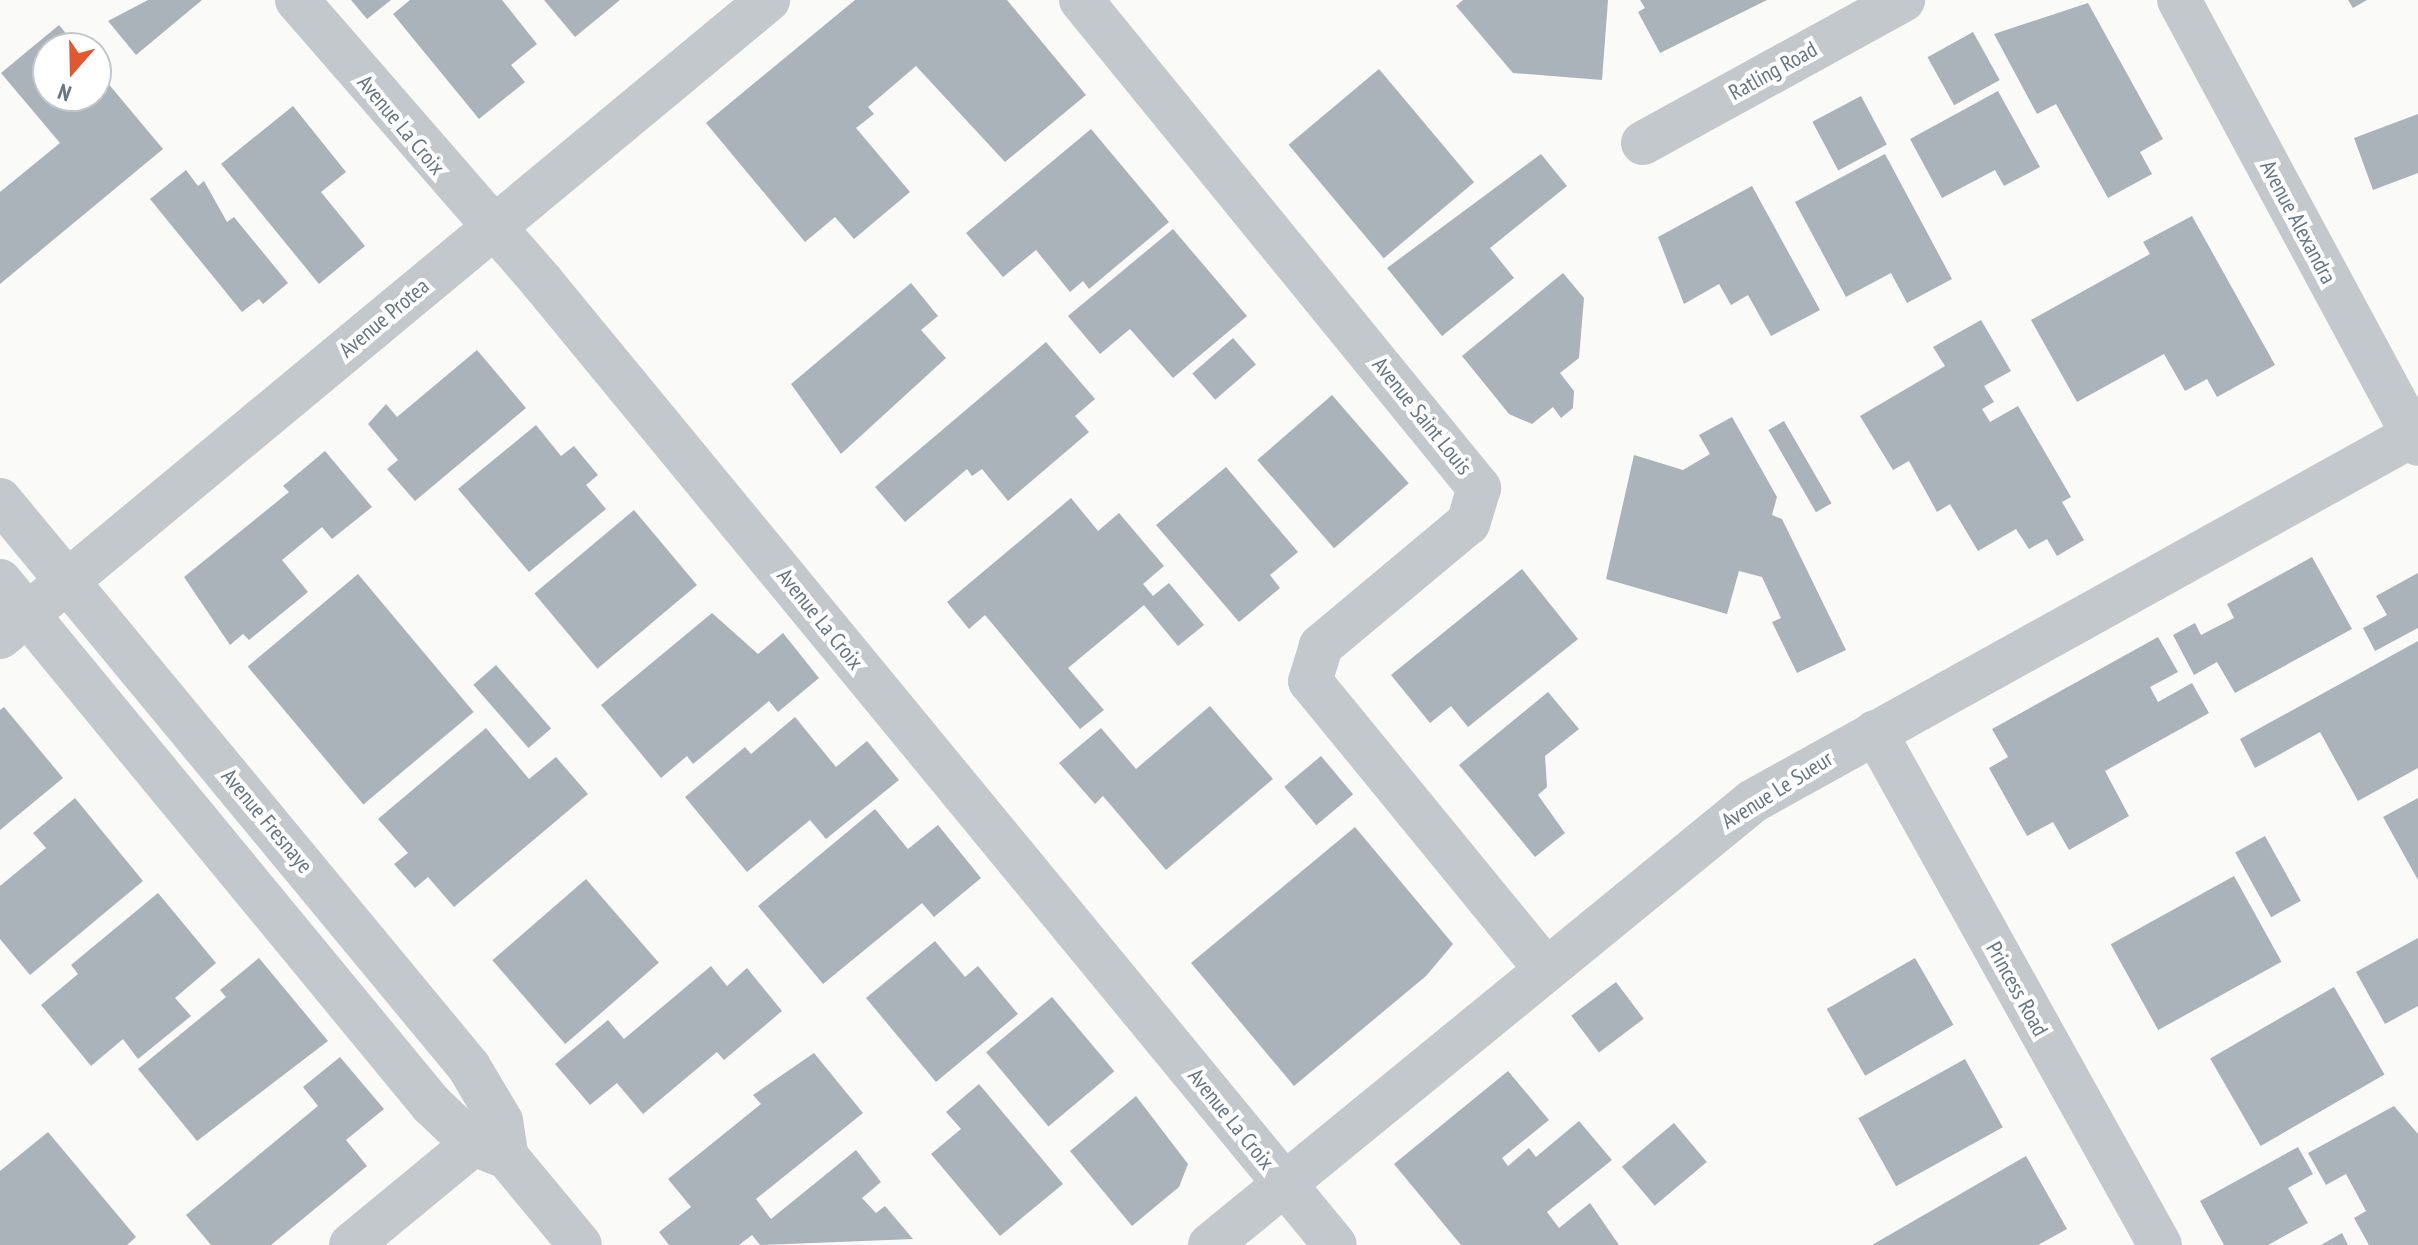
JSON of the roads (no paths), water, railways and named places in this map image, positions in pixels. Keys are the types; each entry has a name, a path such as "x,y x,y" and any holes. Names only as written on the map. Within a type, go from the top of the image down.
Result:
{"street":[{"name":"Avenue La Croix","path":"297,0 492,229 1335,1245"},
{"name":"Avenue Protea","path":"14,626 768,0"},
{"name":"Avenue Saint Louis","path":"1081,0 1479,488 1468,523 1321,646 1310,681 1544,967"},
{"name":"Ratling Road","path":"1643,143 1903,0"},
{"name":"Avenue Alexandra","path":"2179,0 2415,439"},
{"name":"Avenue Le Sueur","path":"1210,1245 1714,828 1875,732 2415,439"},
{"name":"Avenue Fresnaye","path":"0,500 438,1028 494,1141 580,1245"},
{"name":"Avenue Fresnaye","path":"0,581 14,626 431,1104 494,1141"},
{"name":"Princess Road","path":"1875,732 2160,1245"},
{"path":"351,1245 494,1141"}]}
